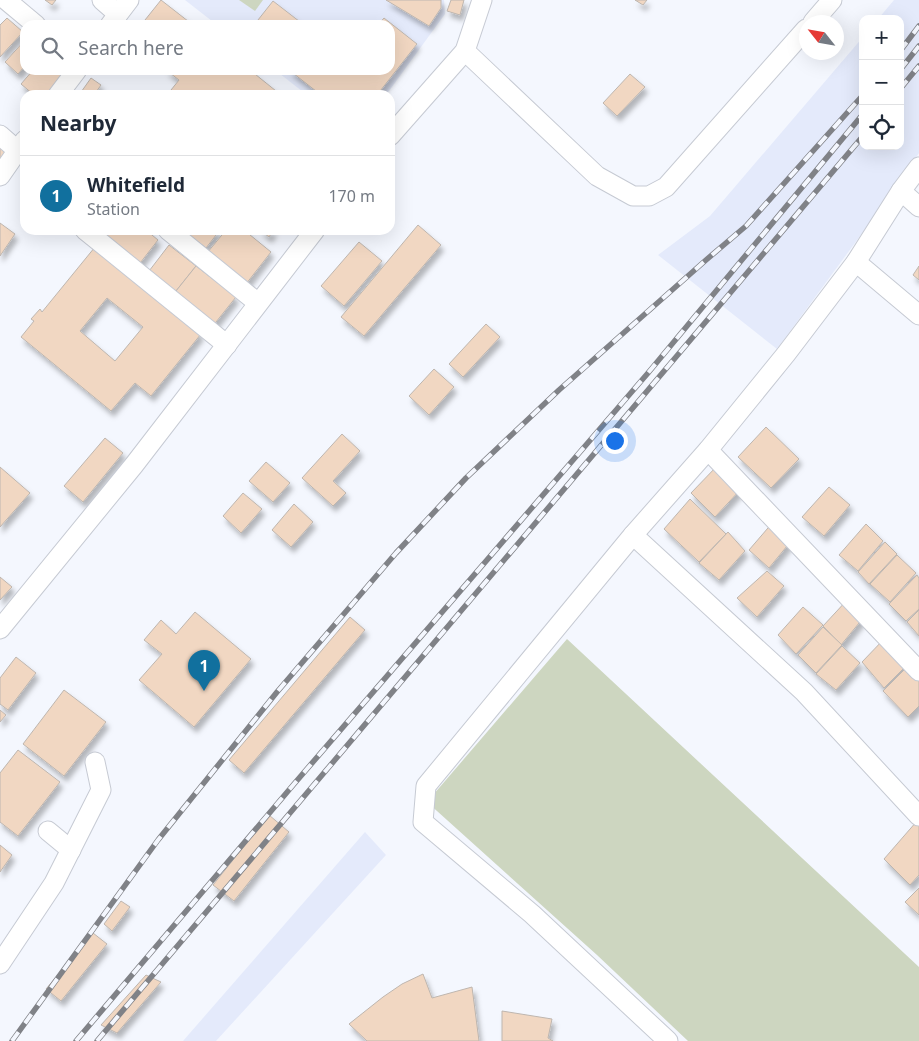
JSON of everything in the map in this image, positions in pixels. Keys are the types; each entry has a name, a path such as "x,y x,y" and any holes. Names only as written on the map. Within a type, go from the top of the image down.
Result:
{"street":[{"path":"6,0 30,20"},
{"path":"102,0 119,13"},
{"path":"395,130 465,51 482,0"},
{"path":"818,15 832,0"},
{"path":"465,51 597,176 633,196 649,196 666,187 799,37"},
{"path":"62,90 73,75"},
{"path":"0,135 20,145"},
{"path":"0,176 20,146"},
{"path":"668,1041 532,914 423,822 426,786 633,535 708,450 786,354 856,262 919,167"},
{"path":"901,192 919,207"},
{"path":"91,235 227,345"},
{"path":"174,235 258,302"},
{"path":"0,629 134,466 310,235"},
{"path":"856,262 919,315"},
{"path":"708,450 919,672"},
{"path":"633,535 804,692 919,816"},
{"path":"0,964 54,884 101,790 95,762"},
{"path":"48,831 71,850"}],"shaded area":[{"path":"185,0 444,0 445,14 390,90 301,90 281,75 395,75 395,20 211,20"},
{"path":"894,0 919,0 919,153 777,349 658,255 710,216 859,42 859,150 904,150 904,15 881,15"},
{"path":"365,832 386,855 216,1041 183,1041"}],"green space":[{"path":"239,0 263,0 255,11"},
{"path":"567,639 919,967 919,1041 688,1041 597,955 427,802"}],"building":[{"path":"45,0 56,0 52,5"},
{"path":"161,0 187,20 145,20"},
{"path":"386,0 441,0 441,8 429,26"},
{"path":"451,0 464,0 460,15 447,11"},
{"path":"635,0 647,0 643,5"},
{"path":"273,1 298,20 258,20"},
{"path":"7,18 20,29 20,35 0,57 0,25"},
{"path":"395,27 417,44 395,72"},
{"path":"20,46 20,72 18,74 5,62"},
{"path":"630,74 645,87 617,116 603,103"},
{"path":"29,75 66,75 56,90 28,90 21,84"},
{"path":"172,75 256,75 275,90 171,90 179,80"},
{"path":"295,75 393,75 381,90 315,90"},
{"path":"91,78 101,85 98,90 83,90"},
{"path":"0,148 9,155 0,167"},
{"path":"0,223 15,234 0,256"},
{"path":"418,225 441,245 364,336 341,317"},
{"path":"97,235 152,235 158,240 137,267"},
{"path":"189,235 216,235 206,248"},
{"path":"222,235 250,235 271,252 246,284 207,253"},
{"path":"359,242 382,261 344,306 321,286"},
{"path":"169,245 196,266 172,296 146,275"},
{"path":"95,247 201,334 151,396 135,383 111,411 21,337 34,321 31,319 40,309 42,312","holes":["107,298 143,327 115,361 80,331"]},
{"path":"196,266 236,297 212,327 172,296"},
{"path":"919,266 919,280 913,275"},
{"path":"486,324 500,337 463,377 449,364"},
{"path":"434,369 454,387 429,415 409,396"},
{"path":"766,427 799,459 771,488 738,457"},
{"path":"342,434 360,451 333,481 346,493 333,506 302,478"},
{"path":"105,438 123,453 83,502 64,486"},
{"path":"266,462 290,483 273,502 249,481"},
{"path":"718,465 742,488 715,517 691,493"},
{"path":"0,467 30,493 0,527"},
{"path":"829,487 850,505 824,536 802,517"},
{"path":"243,493 262,509 241,533 223,516"},
{"path":"690,499 726,534 699,562 664,529"},
{"path":"294,504 313,522 291,547 272,530"},
{"path":"774,521 792,540 769,568 749,550"},
{"path":"866,524 883,541 858,571 839,555"},
{"path":"728,532 745,551 719,580 699,563"},
{"path":"885,542 897,554 869,584 858,572"},
{"path":"897,555 916,573 890,602 870,584"},
{"path":"767,571 784,586 757,617 737,598"},
{"path":"917,575 919,578 919,609 906,621 889,604"},
{"path":"0,577 12,587 0,600"},
{"path":"848,599 864,617 841,645 823,626"},
{"path":"803,607 823,625 796,654 778,635"},
{"path":"919,610 919,636 907,622"},
{"path":"195,612 251,659 194,727 139,680 162,654 144,640 161,620 176,634"},
{"path":"350,617 365,630 244,773 229,760"},
{"path":"823,627 842,645 816,673 798,655"},
{"path":"885,638 910,662 884,688 862,662"},
{"path":"842,646 860,663 836,690 816,674"},
{"path":"16,657 36,673 8,710 0,704 0,678"},
{"path":"911,663 919,672 919,706 908,717 883,691"},
{"path":"64,690 106,722 64,776 23,744"},
{"path":"0,710 6,715 0,722"},
{"path":"18,750 60,782 18,836 0,822 0,773"},
{"path":"269,815 289,832 234,901 213,885"},
{"path":"917,821 919,823 919,875 910,885 884,859"},
{"path":"0,845 12,855 0,872"},
{"path":"919,888 919,915 905,902"},
{"path":"121,901 130,907 112,931 104,924"},
{"path":"93,933 107,944 61,1001 46,989"},
{"path":"423,974 432,998 472,987 479,1041 367,1041 349,1024 402,984"},
{"path":"146,975 161,982 117,1033 101,1025"},
{"path":"502,1011 552,1019 548,1038 553,1041 502,1041"}],"railway":[{"path":"904,46 919,26"},
{"path":"904,65 919,46"},
{"path":"904,84 919,66"},
{"path":"12,1041 158,840 277,692 396,553 466,478 559,390 746,226 859,99"},
{"path":"76,1041 294,784 648,373 859,119"},
{"path":"97,1041 859,141"}],"place":[{"name":"Whitefield","path":"204,691"}]}
